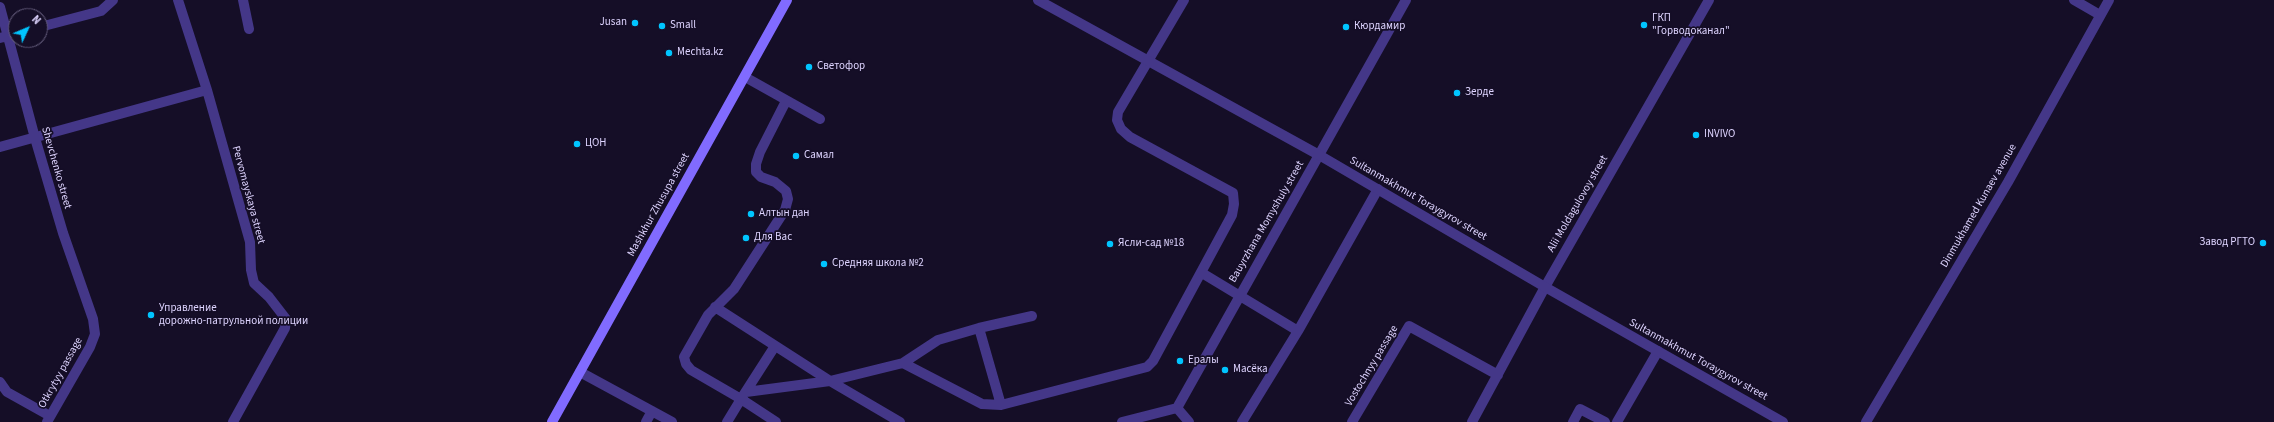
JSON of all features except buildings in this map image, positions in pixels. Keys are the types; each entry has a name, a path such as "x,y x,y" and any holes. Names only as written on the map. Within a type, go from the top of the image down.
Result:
{"main road":[{"name":"Mashkhur Zhusupa street","path":"552,422 787,0"}],"street":[{"path":"48,25 101,11 111,0"},
{"name":"Pervomayskaya street","path":"178,0 207,90 250,242 251,270 254,283 269,298 286,319 285,328 233,422"},
{"path":"243,0 249,29"},
{"name":"Sultanmakhmut Toraygyrov street","path":"1038,0 1319,154 1545,287 1783,422"},
{"path":"903,363 982,404 1001,405 1147,367 1153,361 1202,273 1232,215 1234,204 1233,193 1130,137 1121,129 1117,120 1118,112 1184,0"},
{"name":"Bauyrzhana Momyshuly street","path":"1177,408 1406,0"},
{"name":"Alii Moldagulovoy street","path":"1472,422 1545,287 1709,0"},
{"path":"2074,0 2100,15"},
{"name":"Dinmukhamed Kunaev avenue","path":"1866,422 2008,182 2108,0"},
{"name":"Shevchenko street","path":"0,7 8,36"},
{"name":"Shevchenko street","path":"11,48 35,138 63,233 93,319 95,334"},
{"path":"745,77 820,119"},
{"path":"0,147 207,90"},
{"path":"776,422 743,396 691,370 686,364 684,357 708,315 734,289 785,210 788,199 786,191 775,182 761,177 756,172 756,164 760,152 786,101"},
{"path":"1242,422 1298,332 1378,190"},
{"path":"1202,273 1298,332"},
{"path":"715,307 830,381 900,422"},
{"path":"743,396 830,381 903,363 938,340 978,328 1032,316"},
{"name":"Vostochnyy passage","path":"1352,422 1409,326 1498,375"},
{"path":"978,328 1001,405"},
{"name":"Otkrytyy passage","path":"49,419 90,347 95,334"},
{"path":"727,422 775,346"},
{"path":"1617,422 1658,351"},
{"path":"580,372 672,422"},
{"path":"0,382 6,392 49,419"},
{"path":"1122,422 1177,408 1189,422"},
{"path":"1573,422 1580,409 1605,422"},
{"path":"646,422 652,411"}],"place":[{"name":"Jusan","path":"635,23"},
{"name":"ГКП \"Горводоканал\"","path":"1644,25"},
{"name":"Small","path":"662,26"},
{"name":"Кюрдамир","path":"1346,27"},
{"name":"Mechta.kz","path":"669,53"},
{"name":"Светофор","path":"809,67"},
{"name":"Зерде","path":"1457,93"},
{"name":"INVIVO","path":"1696,135"},
{"name":"ЦОН","path":"577,144"},
{"name":"Самал","path":"796,156"},
{"name":"Алтын дан","path":"751,214"},
{"name":"Для Вас","path":"746,238"},
{"name":"Завод РГТО","path":"2263,243"},
{"name":"Ясли-сад №18","path":"1110,244"},
{"name":"Средняя школа №2","path":"824,264"},
{"name":"Управление дорожно-патрульной полиции","path":"151,315"},
{"name":"Ералы","path":"1180,361"},
{"name":"Масёка","path":"1225,370"}]}
